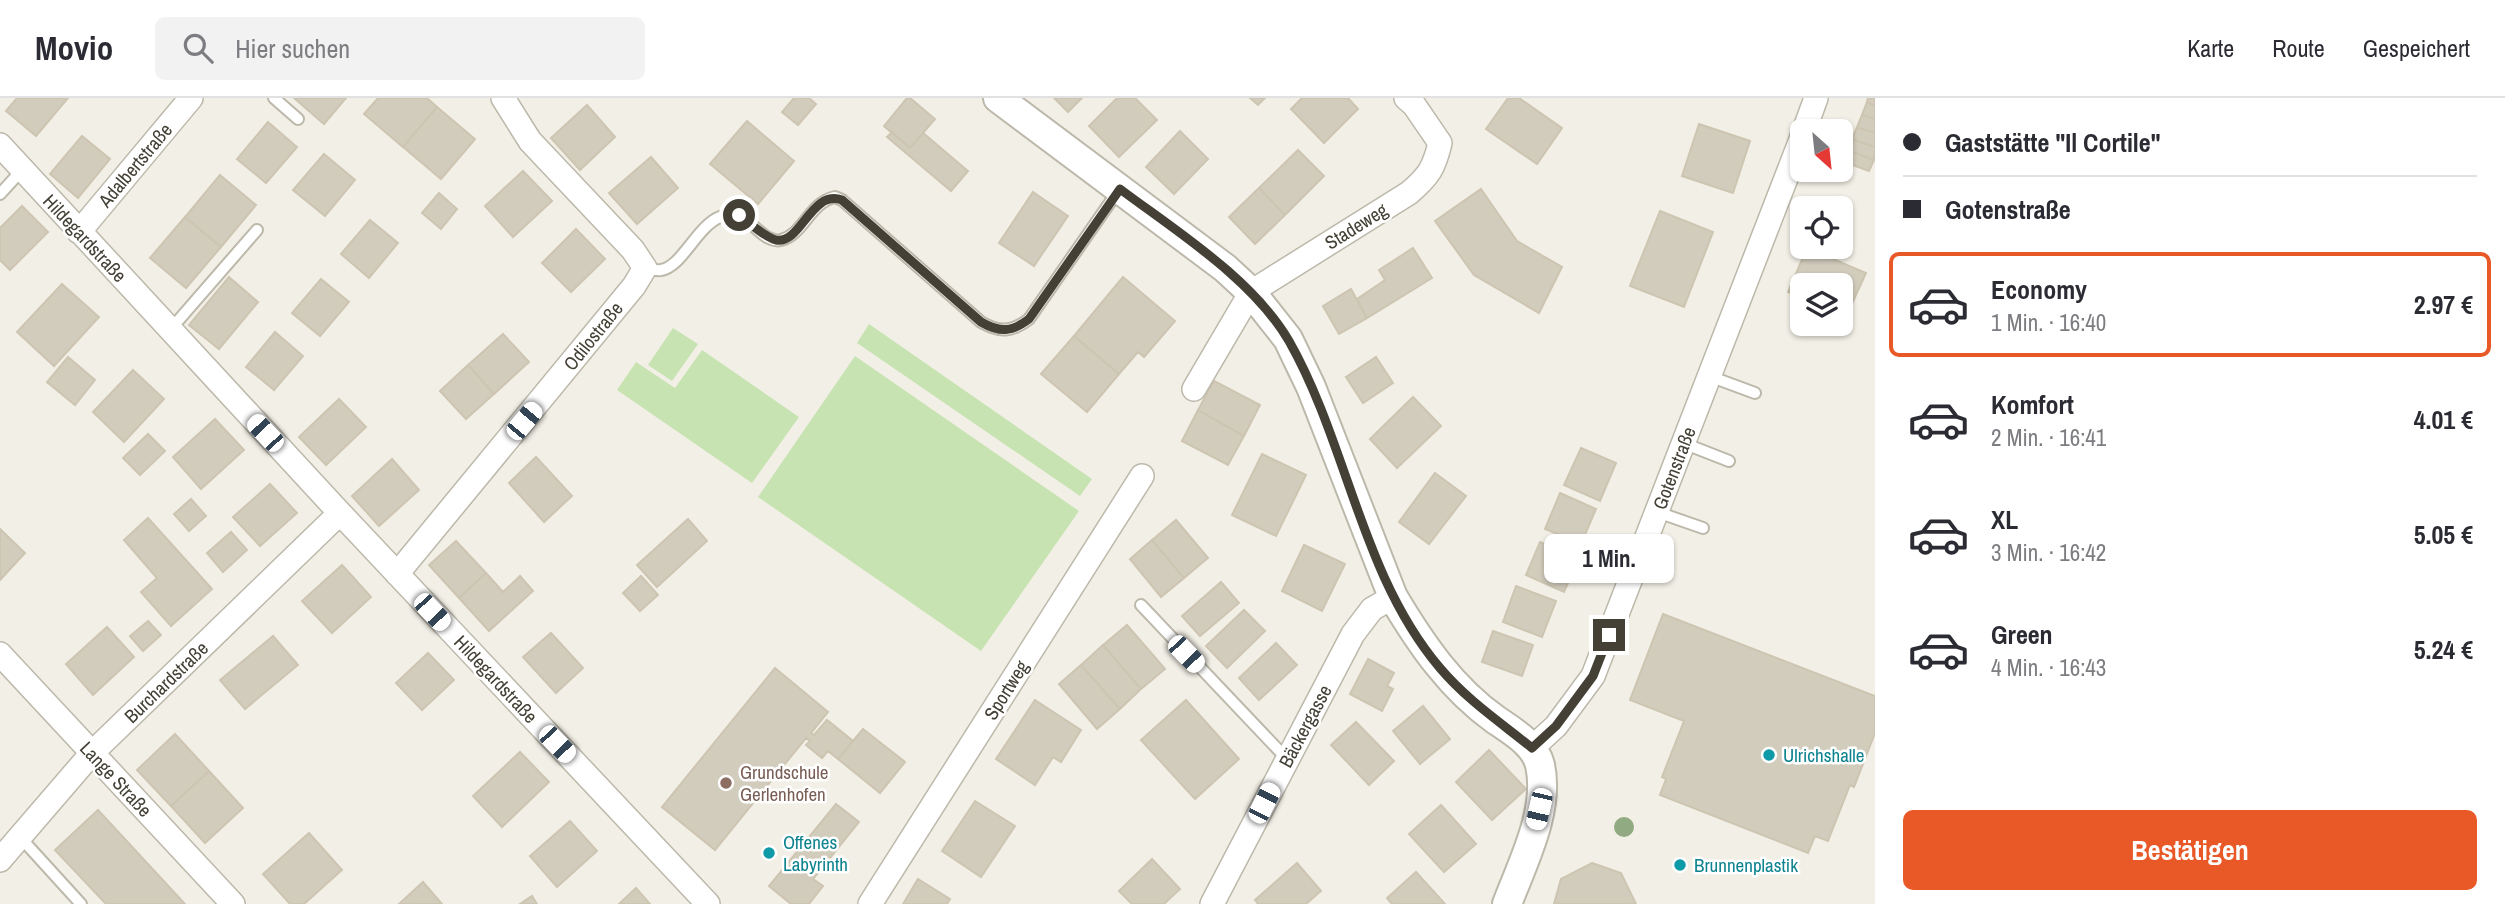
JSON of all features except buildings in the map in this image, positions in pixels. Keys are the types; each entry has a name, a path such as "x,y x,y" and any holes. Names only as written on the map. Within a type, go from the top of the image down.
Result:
{"street":[{"name":"Adalbertstraße","path":"79,232 191,98"},
{"path":"503,98 530,141 633,250 645,268"},
{"path":"998,98 1225,268 1251,292 1288,339 1311,387 1393,597 1440,668 1475,705 1532,748 1539,763 1542,792 1535,826 1507,904"},
{"name":"Stadeweg","path":"1251,292 1409,192 1426,178 1434,165 1440,143 1415,104 1406,98"},
{"path":"1808,119 1816,98"},
{"name":"Hildegardstraße","path":"0,145 340,513 708,904"},
{"name":"Gotenstraße","path":"1532,748 1556,726 1593,676 1790,167"},
{"name":"Odilostraße","path":"397,574 634,286 645,268"},
{"path":"1194,389 1251,292"},
{"name":"Sportweg","path":"870,904 1142,476"},
{"name":"Burchardstraße","path":"0,860 92,754 340,513"},
{"name":"Bäckergasse","path":"1212,904 1353,634 1372,609 1393,597"},
{"name":"Lange Straße","path":"0,654 233,904"}],"lane":[{"path":"274,98 298,119"},
{"path":"0,194 22,170"},
{"path":"645,268 660,270 671,267 706,225 729,214 739,215 769,237 783,240 791,235 819,204 835,197 842,200 981,322 1006,331 1029,319 1120,189"},
{"path":"170,330 257,230"},
{"path":"1709,376 1755,393"},
{"path":"1683,443 1729,461"},
{"path":"1657,512 1703,528"},
{"path":"1141,605 1287,759"},
{"path":"20,837 81,904"}],"green space":[{"path":"869,324 1092,479 1080,496 857,343"},
{"path":"673,328 698,344 672,381 648,365"},
{"path":"702,350 799,417 752,483 617,390 636,362 675,388"},
{"path":"855,356 1079,511 981,651 758,497"}],"place":[{"name":"Ulrichshalle","path":"1769,755"},
{"name":"Grundschule Gerlenhofen","path":"726,783"},
{"name":"Offenes Labyrinth","path":"769,853"},
{"name":"Brunnenplastik","path":"1680,865"}],"route":[{"path":"739,215 769,237 783,240 791,235 819,204 835,197 842,200 981,322 1006,331 1029,319 1120,189 1225,268 1251,292 1288,339 1311,387 1393,597 1440,668 1475,705 1532,748 1556,726 1593,676 1609,635"}]}
